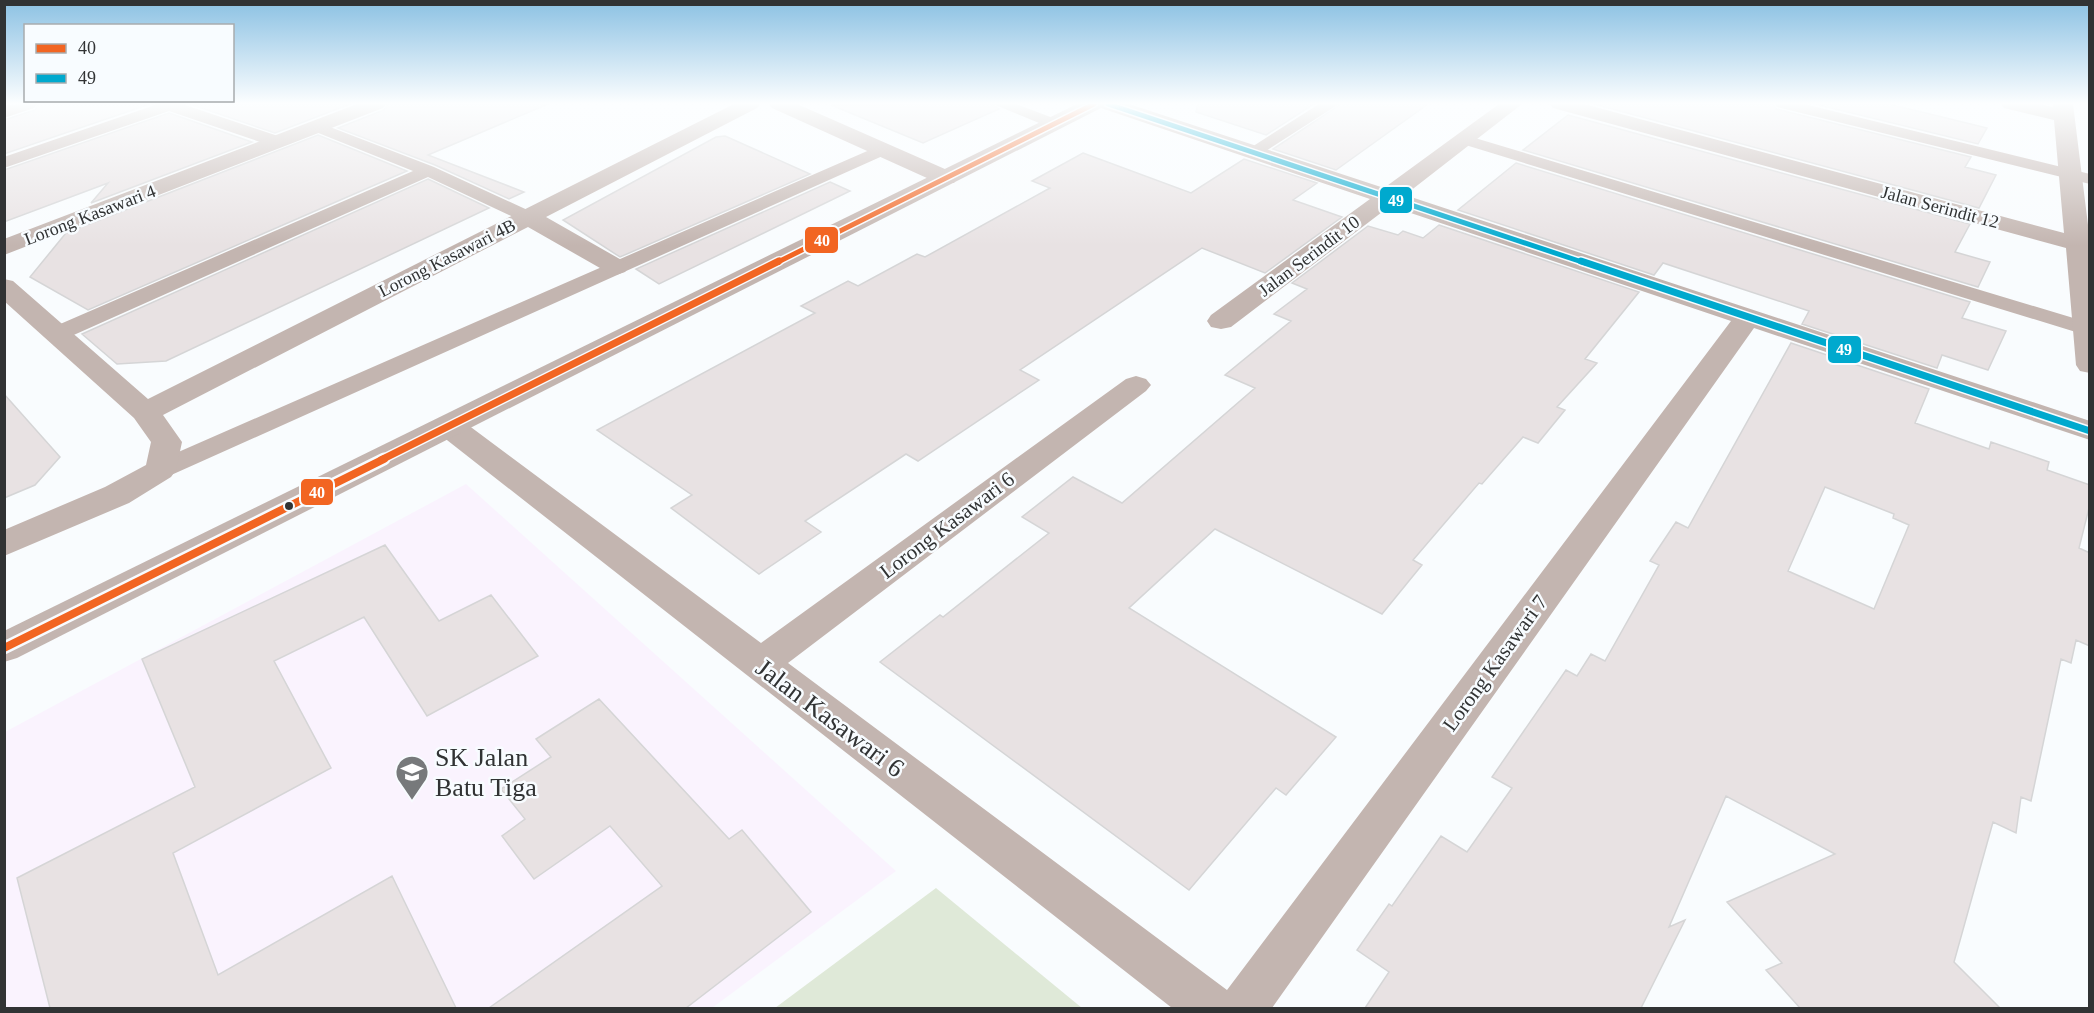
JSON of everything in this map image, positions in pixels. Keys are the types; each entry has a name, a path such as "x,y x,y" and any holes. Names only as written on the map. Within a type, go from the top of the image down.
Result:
{"street":[{"name":"Lorong Kasawari 4","path":"4,248 254,151"},
{"name":"Lorong Kasawari 4B","path":"145,411 657,151"},
{"path":"884,151 946,178"},
{"path":"4,648 1000,151"},
{"name":"Jalan Serindit 10","path":"1221,321 1450,151"},
{"name":"Jalan Serindit 12","path":"1735,151 2077,244"},
{"path":"2074,151 2080,177 2077,244 2090,364"},
{"path":"1252,152 2090,431"},
{"path":"528,217 616,267"},
{"path":"4,287 145,411 168,442 160,470 117,495 4,544"},
{"name":"Lorong Kasawari 7","path":"1243,1008 1748,317"},
{"name":"Lorong Kasawari 6","path":"759,665 1136,385"},
{"name":"Jalan Kasawari 6","path":"449,426 1211,1008"}],"lane":[{"path":"4,163 38,151"},
{"path":"378,151 428,171 528,217"},
{"path":"160,470 878,151"},
{"path":"1502,151 2086,329"},
{"path":"1975,151 2080,177"},
{"path":"59,333 428,171"}],"shaded area":[{"name":"SK Jalan Batu Tiga","path":"466,484 896,871 712,1008 5,1008 5,732"}],"green space":[{"path":"936,888 1082,1008 775,1008"}],"building":[{"path":"58,151 228,151 91,203 108,183 4,222 4,170"},
{"path":"276,151 358,151 407,171 88,310 30,277 66,233"},
{"path":"399,151 437,151 428,155 524,192 509,199"},
{"path":"690,151 759,151 810,174 620,257 563,220"},
{"path":"1280,151 1362,151 1336,170"},
{"path":"1527,151 1702,151 1970,224 1955,252 1990,262 1978,287"},
{"path":"1769,151 1948,151 1971,157 1965,167 1996,175 1979,208"},
{"path":"1083,153 1191,193 1244,159 1317,183 1293,200 1342,217 1265,273 1202,248 1020,370 1039,380 918,461 906,454 805,521 821,532 759,574 671,508 692,495 597,430 815,313 801,306 848,281 858,286 917,254 925,257 1050,188 1032,181"},
{"path":"1516,163 1970,302 1962,318 2006,331 1988,370 1942,355 1937,368 1802,324 1809,311 1663,263 1654,275 1458,210"},
{"path":"428,179 489,208 166,361 117,364 82,334"},
{"path":"830,182 850,191 659,284 636,269"},
{"path":"1439,225 1639,292 1585,359 1597,363 1557,407 1565,410 1538,443 1523,437 1482,484 1479,483 1413,560 1422,565 1382,614 1215,529 1129,608 1336,737 1286,795 1276,788 1189,890 880,662 940,615 943,617 1049,533 1022,517 1073,477 1122,503 1255,388 1225,375 1291,321 1274,314 1307,289 1292,283 1368,226 1398,235 1403,231 1423,238"},
{"path":"1791,343 1929,389 1915,423 1989,449 1991,442 2049,462 2047,470 2090,485 2090,504 2079,548 2090,553 2090,646 2076,640 2071,663 2061,659 2031,801 2021,797 2016,833 1993,822 1954,962 2000,1008 1800,1008 1766,970 1782,963 1727,902 1835,854 1726,796 1669,927 1685,920 1641,1008 1365,1008 1389,972 1357,950 1389,904 1392,906 1441,836 1467,852 1512,788 1492,777 1566,670 1577,676 1591,654 1605,661 1659,565 1650,561 1676,522 1688,528","holes":["1825,487 1894,514 1893,518 1909,525 1874,609 1788,571"]},
{"path":"4,394 60,457 35,485 4,498"},
{"path":"385,545 439,621 491,595 538,656 427,716 364,617 274,661 331,768 173,853 218,975 392,876 456,1008 50,1008 17,878 195,787 142,659"},
{"path":"599,699 729,839 742,830 811,912 686,1008 489,1008 662,886 610,826 534,879 502,836 525,819 501,789 551,757 536,739"}],"transit line":[{"name":"40","path":"4,648 999,151"},
{"name":"49","path":"1250,151 2090,431"}],"place":[{"name":"SK Jalan Batu Tiga","path":"412,801"}]}
